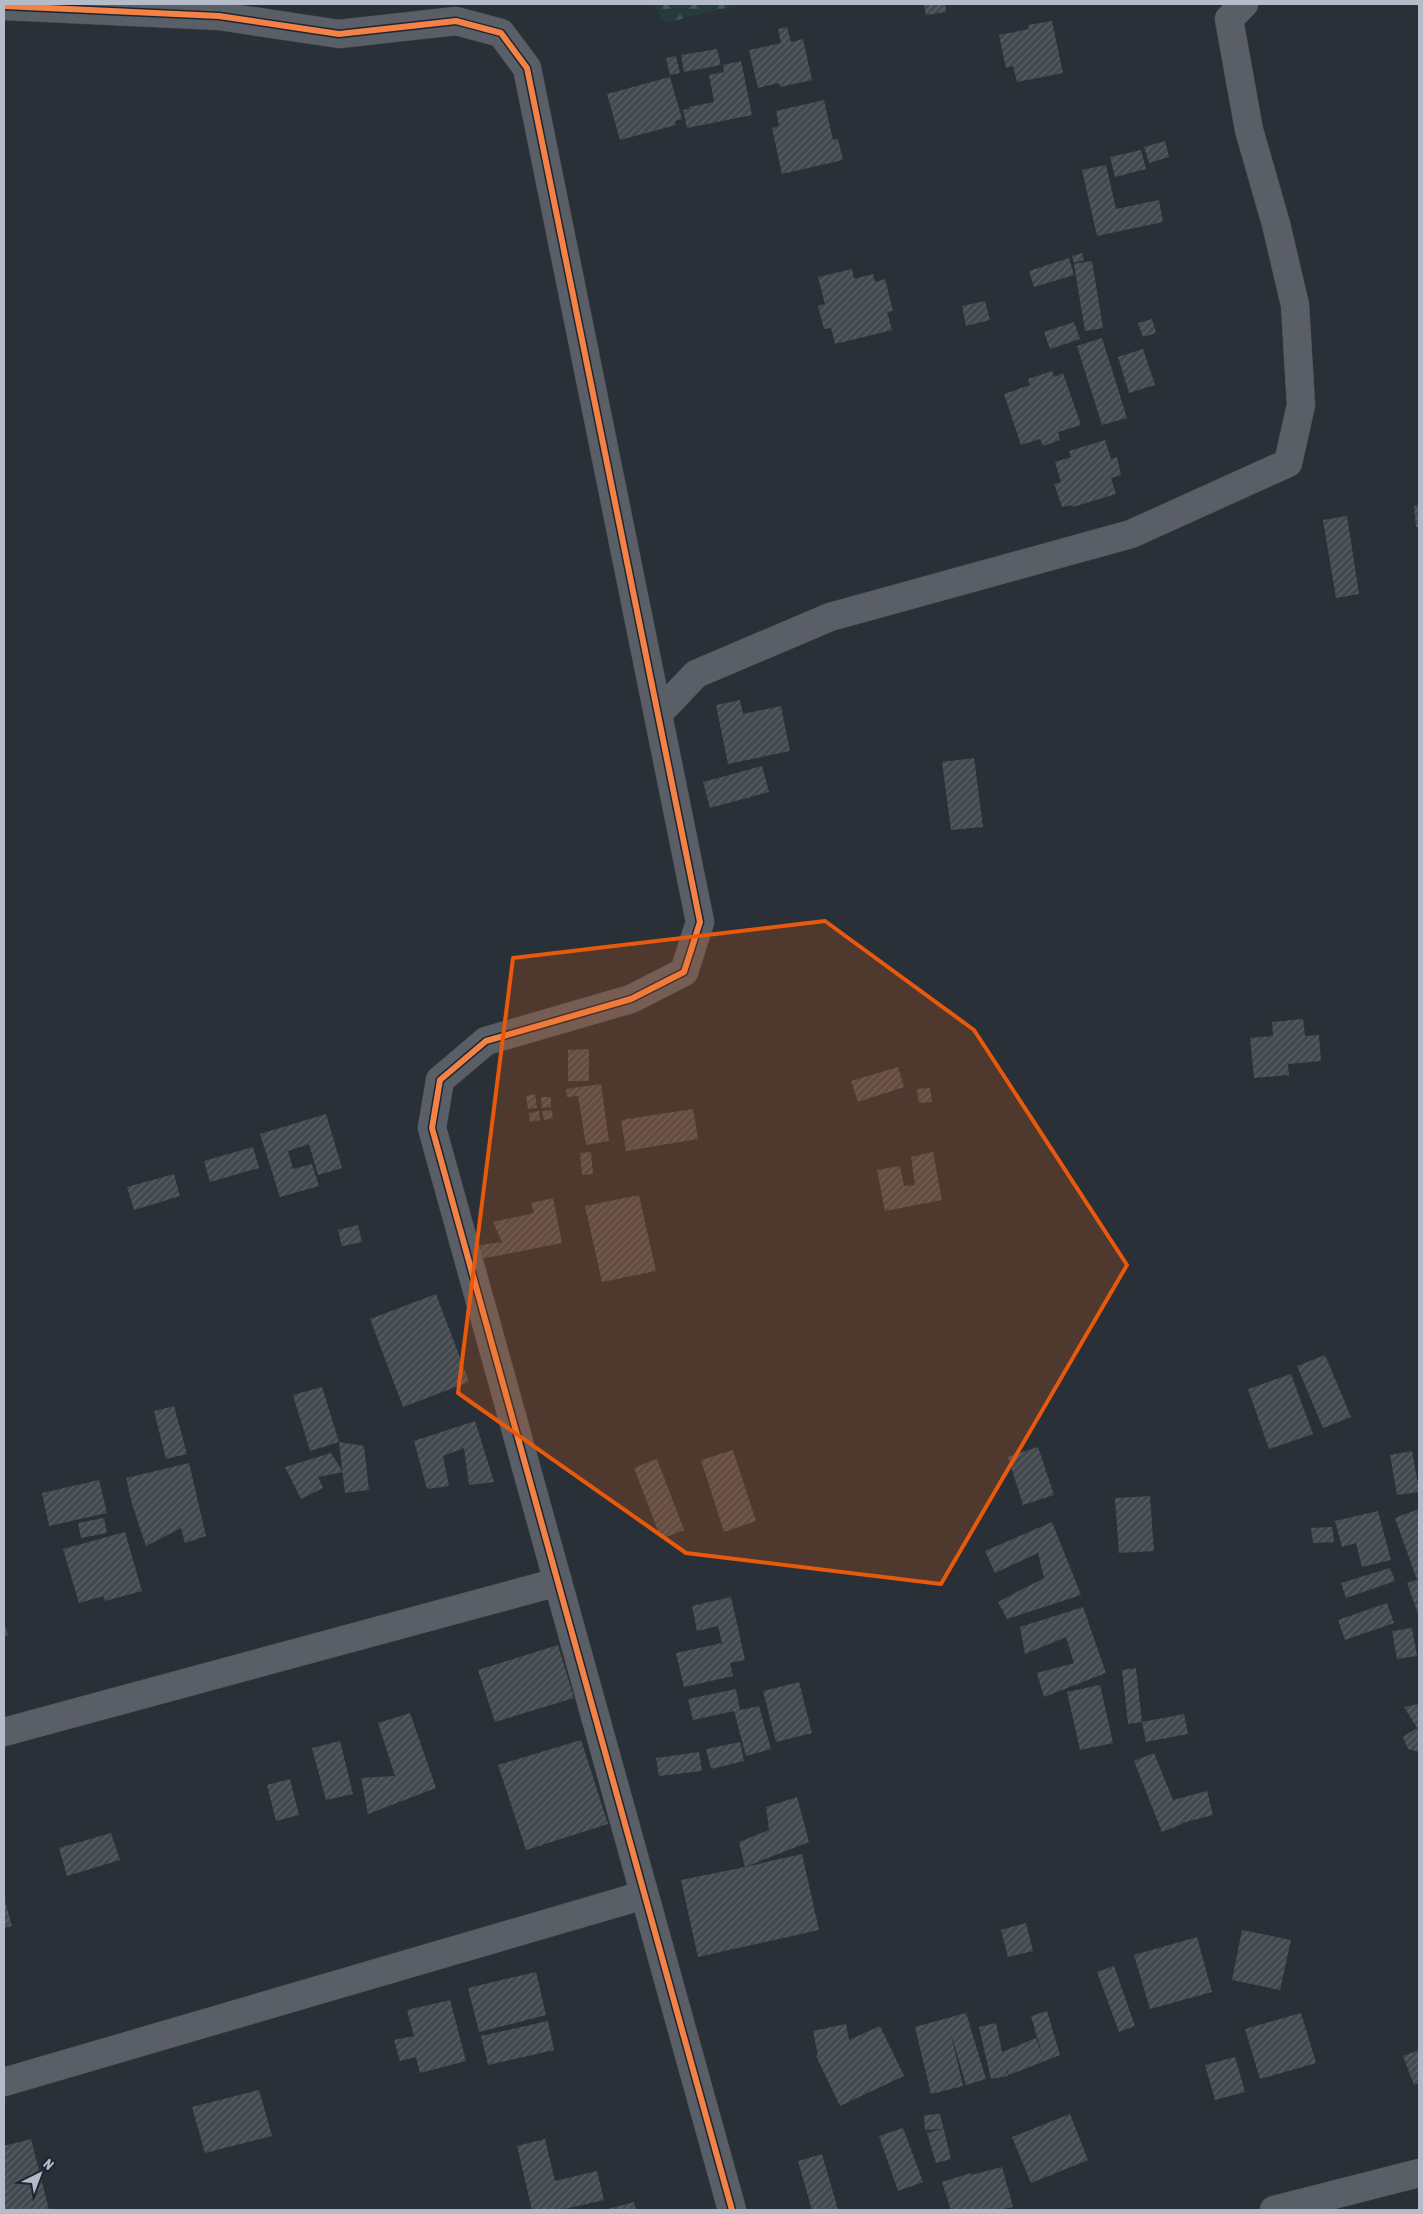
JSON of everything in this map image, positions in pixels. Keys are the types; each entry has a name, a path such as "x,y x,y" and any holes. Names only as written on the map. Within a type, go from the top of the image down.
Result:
{"street":[{"path":"658,714 696,674 830,617 1131,534 1288,463 1301,405 1295,305 1276,224 1249,130 1229,20 1244,4"},
{"path":"4,6 219,16 339,34 456,21 501,33 527,68 700,922 684,972 631,999 486,1041 440,1080 432,1128 732,2210"},
{"path":"4,1732 558,1582"},
{"path":"4,2082 644,1895"},
{"path":"1274,2210 1419,2173"}],"highlighted area":[{"path":"825,921 974,1030 1127,1265 941,1584 686,1553 458,1393 513,958"}],"green space":[{"path":"653,4 742,4 665,23"}],"building":[{"path":"924,4 945,4 946,12 926,15"},
{"path":"1052,21 1063,73 1017,82 1013,66 1006,68 999,35 1029,29 1028,25"},
{"path":"787,27 791,42 803,39 812,80 780,87 779,83 758,88 749,50 781,43 778,29"},
{"path":"717,49 721,65 684,72 681,55"},
{"path":"676,56 680,73 670,75 666,58"},
{"path":"741,61 752,115 687,128 683,110 714,102 709,75 724,72 723,65"},
{"path":"670,77 682,119 675,121 676,125 620,140 607,94"},
{"path":"824,100 833,140 838,139 843,160 782,174 772,128 779,126 776,111"},
{"path":"1165,141 1169,157 1149,163 1144,147"},
{"path":"1141,150 1146,169 1115,177 1110,157"},
{"path":"1106,165 1116,209 1159,200 1163,222 1097,236 1082,170"},
{"path":"1082,253 1084,260 1074,263 1072,256"},
{"path":"1069,258 1074,275 1034,287 1029,271"},
{"path":"1092,261 1103,328 1085,331 1074,264"},
{"path":"852,269 854,279 873,274 875,282 885,279 893,311 887,312 892,330 835,344 831,328 824,329 818,306 825,304 818,277"},
{"path":"985,301 990,320 966,326 962,306"},
{"path":"1152,319 1156,333 1143,337 1138,323"},
{"path":"1074,322 1080,339 1050,349 1044,332"},
{"path":"1102,338 1127,418 1102,425 1077,346"},
{"path":"1143,349 1155,385 1129,393 1118,357"},
{"path":"1052,371 1054,377 1063,373 1081,425 1058,432 1060,440 1043,446 1040,439 1021,445 1004,394 1030,385 1028,379"},
{"path":"1105,440 1111,459 1117,457 1121,475 1111,478 1116,494 1073,507 1072,505 1062,507 1054,484 1061,482 1055,462 1071,457 1069,451"},
{"path":"1419,505 1419,527 1416,527 1414,506"},
{"path":"1347,516 1359,594 1336,598 1323,520"},
{"path":"740,700 743,714 781,706 790,751 728,764 716,705"},
{"path":"974,758 983,827 951,830 942,762"},
{"path":"762,766 769,792 710,808 703,782"},
{"path":"1303,1019 1305,1036 1319,1035 1321,1061 1288,1064 1289,1075 1254,1078 1250,1038 1273,1036 1272,1022"},
{"path":"589,1049 589,1081 568,1081 568,1050"},
{"path":"898,1067 904,1087 858,1102 851,1081"},
{"path":"601,1084 609,1141 586,1145 578,1096 567,1097 566,1089"},
{"path":"930,1088 932,1102 919,1103 917,1089"},
{"path":"535,1094 537,1108 528,1109 526,1096"},
{"path":"541,1097 551,1097 551,1107 542,1108"},
{"path":"693,1109 698,1139 626,1151 621,1120"},
{"path":"552,1110 553,1118 544,1120 542,1111"},
{"path":"539,1111 540,1120 530,1122 529,1113"},
{"path":"326,1114 342,1168 318,1175 309,1144 288,1151 293,1169 312,1164 319,1186 280,1197 260,1134"},
{"path":"253,1147 259,1168 210,1182 204,1161"},
{"path":"591,1152 593,1174 582,1175 580,1153"},
{"path":"933,1152 942,1200 885,1211 877,1170 900,1166 904,1186 915,1185 911,1157"},
{"path":"174,1174 180,1196 134,1210 127,1187"},
{"path":"639,1195 656,1271 602,1282 585,1206"},
{"path":"553,1198 562,1243 481,1259 472,1246 502,1242 493,1222 534,1213 531,1203"},
{"path":"358,1225 362,1242 342,1246 338,1230"},
{"path":"436,1294 469,1382 403,1407 370,1319"},
{"path":"1325,1355 1351,1417 1323,1428 1297,1366"},
{"path":"1291,1374 1313,1434 1269,1449 1248,1389"},
{"path":"322,1387 339,1442 310,1451 293,1395"},
{"path":"174,1406 187,1454 166,1459 154,1411"},
{"path":"475,1421 494,1482 469,1485 464,1448 443,1456 449,1486 427,1489 414,1441"},
{"path":"339,1442 364,1446 369,1490 345,1493"},
{"path":"1038,1447 1054,1495 1023,1505 1008,1457"},
{"path":"733,1450 756,1521 724,1532 701,1460"},
{"path":"1412,1451 1417,1480 1419,1480 1419,1492 1397,1495 1390,1455"},
{"path":"331,1453 343,1472 318,1477 323,1488 301,1499 285,1467"},
{"path":"657,1459 684,1530 661,1539 634,1468"},
{"path":"189,1463 206,1536 185,1543 181,1528 146,1546 132,1504 126,1478"},
{"path":"99,1480 107,1513 49,1526 42,1493"},
{"path":"1150,1496 1154,1551 1119,1553 1115,1498"},
{"path":"1419,1509 1419,1577 1417,1580 1395,1518"},
{"path":"1378,1511 1391,1560 1362,1567 1356,1543 1342,1547 1335,1521"},
{"path":"104,1518 107,1533 81,1538 78,1523"},
{"path":"1052,1522 1081,1595 1007,1619 998,1602 1044,1578 1038,1553 995,1573 985,1551"},
{"path":"1332,1527 1334,1542 1313,1543 1311,1528"},
{"path":"125,1532 142,1591 105,1601 104,1596 79,1603 63,1549"},
{"path":"1390,1568 1395,1581 1346,1598 1341,1583"},
{"path":"1419,1579 1419,1616 1407,1583"},
{"path":"731,1597 745,1660 730,1663 733,1676 684,1687 676,1653 722,1643 718,1626 697,1631 692,1606"},
{"path":"1387,1603 1394,1623 1345,1640 1338,1620"},
{"path":"1083,1607 1106,1673 1044,1697 1037,1673 1074,1663 1066,1637 1025,1654 1020,1627"},
{"path":"4,1623 8,1635 4,1636"},
{"path":"1412,1628 1417,1656 1397,1659 1392,1631"},
{"path":"558,1645 574,1698 495,1722 478,1670"},
{"path":"1136,1668 1142,1722 1128,1724 1122,1670"},
{"path":"799,1682 812,1733 776,1742 763,1691"},
{"path":"1100,1685 1113,1743 1080,1750 1067,1692"},
{"path":"736,1689 740,1710 759,1706 771,1749 746,1756 734,1711 693,1720 688,1699"},
{"path":"1419,1704 1419,1752 1408,1749 1403,1737 1417,1728 1404,1707"},
{"path":"410,1713 436,1788 368,1814 361,1778 395,1776 378,1723"},
{"path":"1184,1714 1188,1734 1146,1742 1142,1722"},
{"path":"581,1740 608,1824 526,1850 498,1765"},
{"path":"340,1741 353,1794 326,1800 312,1748"},
{"path":"740,1742 744,1761 711,1769 706,1749"},
{"path":"699,1752 702,1771 659,1776 656,1758"},
{"path":"1154,1753 1173,1800 1207,1791 1213,1815 1182,1823 1162,1832 1134,1761"},
{"path":"290,1779 299,1815 276,1821 267,1785"},
{"path":"797,1797 809,1842 745,1867 739,1842 769,1830 766,1807"},
{"path":"111,1833 120,1860 67,1876 59,1848"},
{"path":"802,1854 819,1930 698,1957 681,1880"},
{"path":"4,1901 12,1926 4,1928"},
{"path":"1026,1923 1033,1951 1008,1957 1001,1930"},
{"path":"1242,1930 1291,1940 1280,1990 1232,1980"},
{"path":"1197,1937 1212,1992 1150,2009 1134,1955"},
{"path":"1114,1966 1135,2026 1119,2032 1097,1972"},
{"path":"536,1972 546,2015 479,2032 468,1988"},
{"path":"450,2000 466,2061 420,2073 416,2057 400,2061 394,2040 414,2036 407,2010"},
{"path":"1047,2011 1060,2055 1009,2075 1006,2067 1008,2076 991,2079 979,2027 996,2023 1002,2052 1036,2038 1043,2057 1031,2016"},
{"path":"966,2013 986,2079 966,2085 950,2030 963,2086 931,2094 915,2027"},
{"path":"1301,2013 1316,2063 1260,2079 1245,2029"},
{"path":"548,2021 554,2050 488,2065 481,2036"},
{"path":"846,2024 849,2040 880,2026 904,2076 840,2106 816,2056 818,2055 813,2031"},
{"path":"1419,2050 1419,2083 1414,2085 1403,2056"},
{"path":"1235,2057 1245,2092 1215,2100 1205,2065"},
{"path":"259,2090 272,2136 205,2153 192,2107"},
{"path":"940,2114 951,2159 936,2163 927,2133 942,2129 925,2130 924,2115"},
{"path":"1070,2114 1088,2160 1031,2183 1012,2137"},
{"path":"903,2128 923,2182 898,2191 879,2136"},
{"path":"31,2139 49,2210 4,2210 4,2146"},
{"path":"545,2139 555,2181 597,2171 604,2200 560,2210 532,2210 517,2146"},
{"path":"822,2154 838,2210 812,2210 798,2161"},
{"path":"1002,2167 1013,2207 998,2210 951,2210 942,2182 971,2173 971,2175"},
{"path":"634,2202 636,2210 604,2210"}],"cycle path":[{"path":"4,6 219,16 339,34 456,21 501,33 527,68 700,922 684,972 631,999 486,1041 440,1080 432,1128 732,2210"}]}
